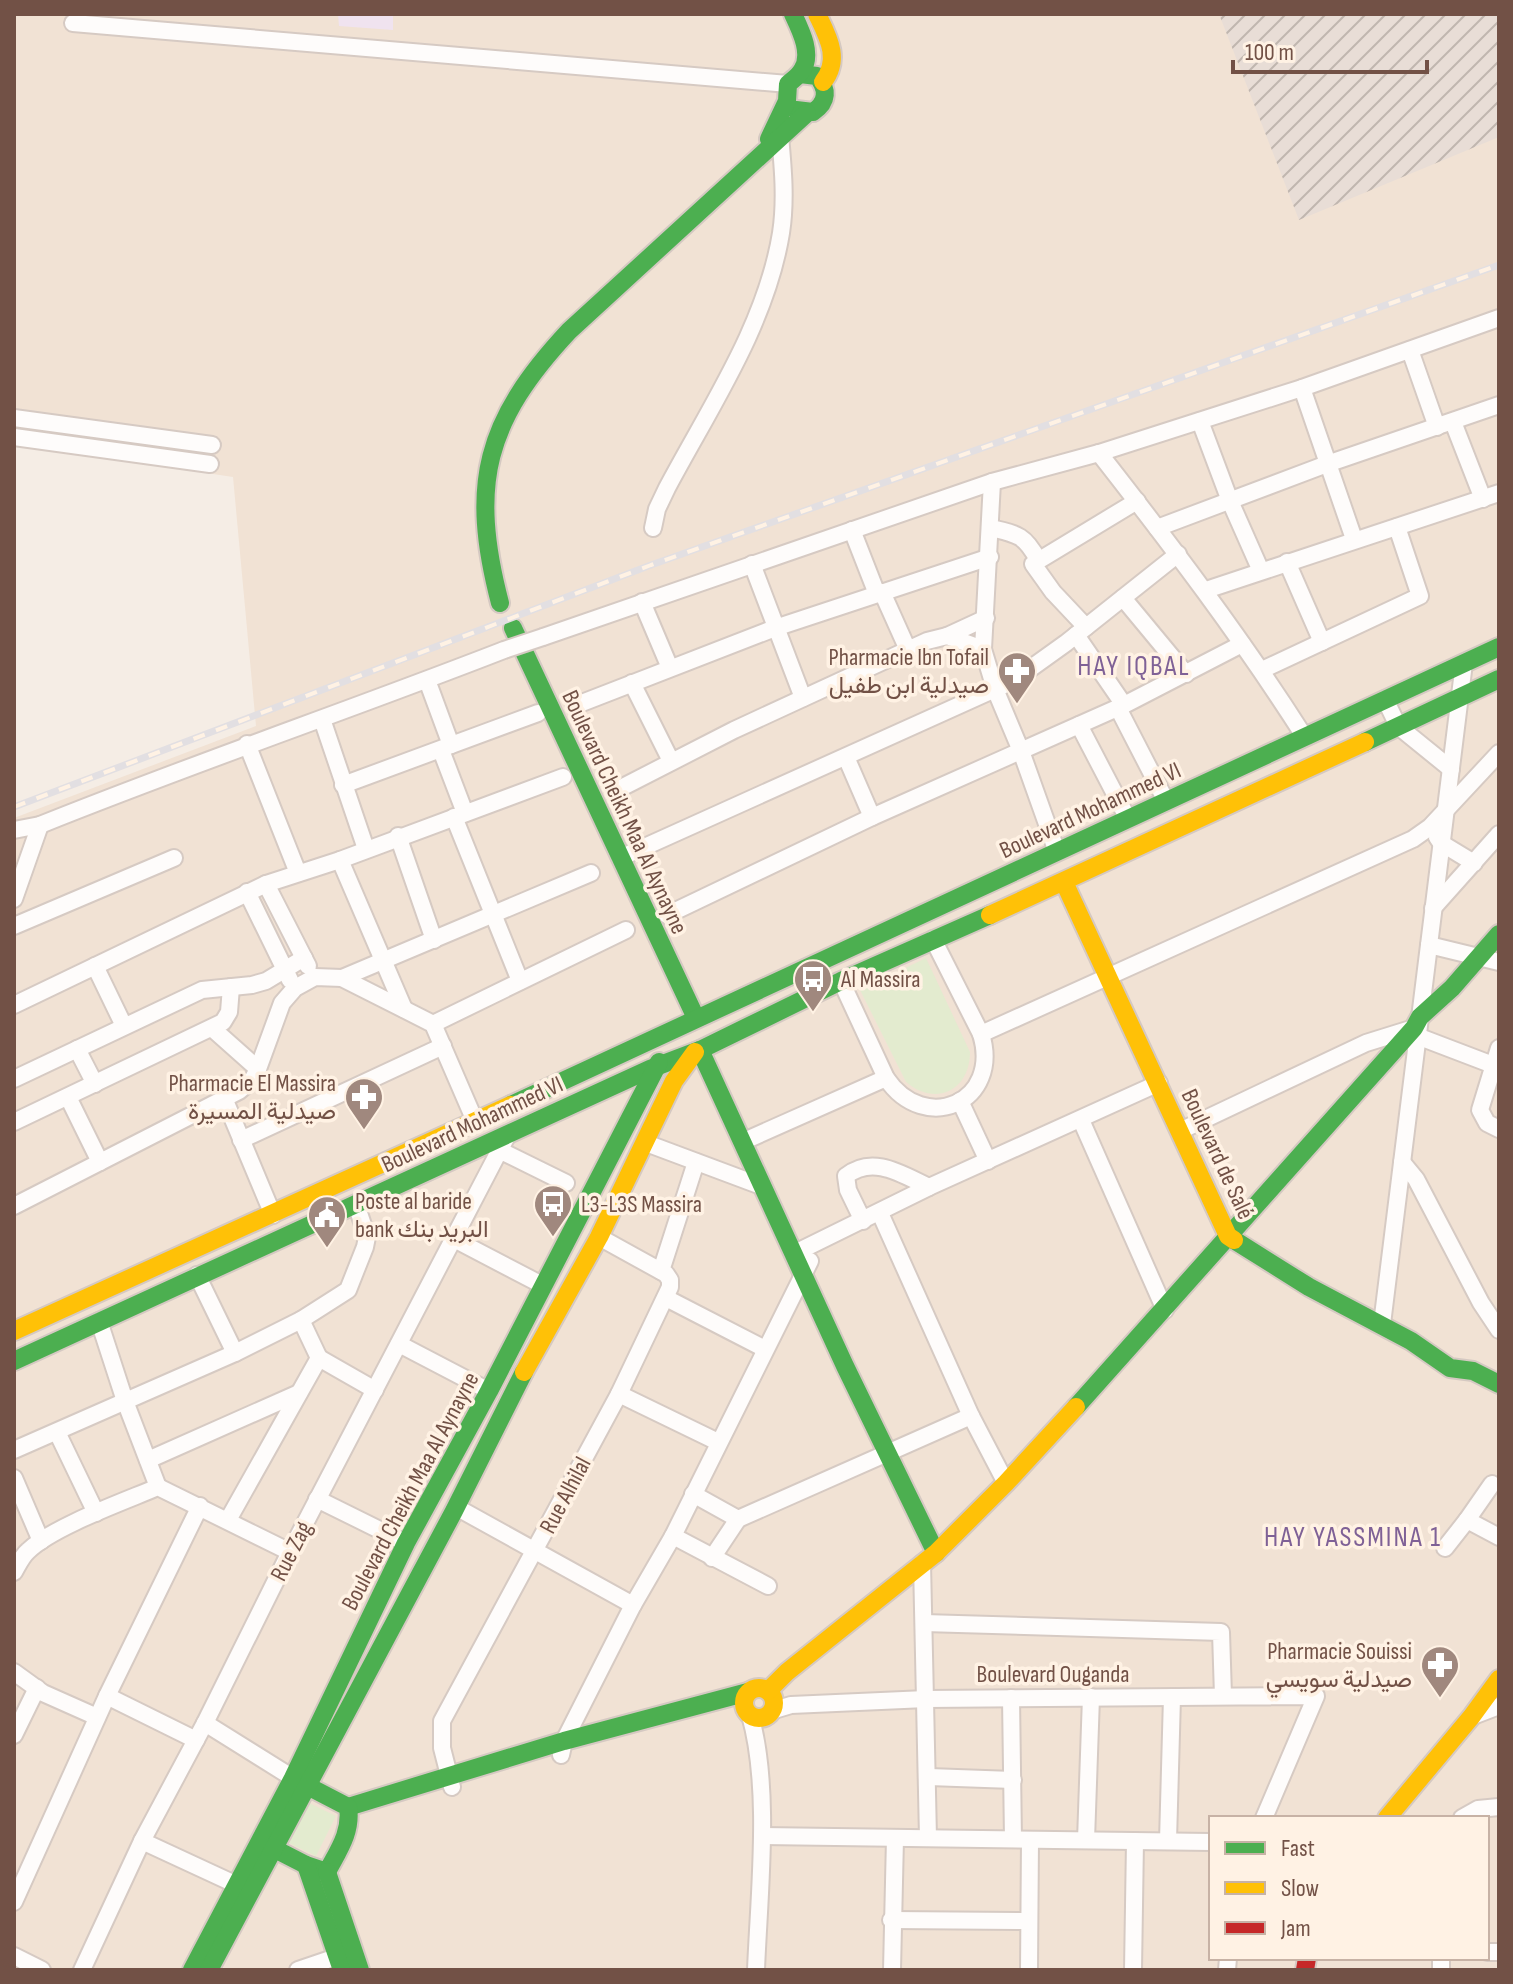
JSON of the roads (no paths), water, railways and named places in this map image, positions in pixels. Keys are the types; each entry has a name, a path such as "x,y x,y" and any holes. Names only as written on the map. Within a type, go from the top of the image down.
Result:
{"main road":[{"path":"817,14 833,53 834,64 831,74 823,82"},
{"path":"761,153 806,53 798,16"},
{"path":"500,603 490,570 483,502 494,438 507,409 545,354 761,153 807,113 823,104 826,96 823,82 817,76 792,86"},
{"path":"792,86 792,108 807,113"},
{"name":"Boulevard Cheikh Maa Al Aynayne","path":"209,1970 300,1782 456,1507 507,1403 599,1237 674,1081 719,1034 718,1023 711,1016 698,1015 620,858 513,628"},
{"name":"Boulevard Mohammed VI","path":"14,1331 674,1030 698,1015 817,965 1499,647"},
{"name":"Boulevard Mohammed VI","path":"14,1361 418,1176 503,1143 531,1123 703,1048 841,981 1069,880 1499,679"},
{"name":"Boulevard de Salé","path":"1069,880 1232,1231 1309,1287 1382,1317 1450,1368 1473,1371 1499,1383"},
{"path":"764,1705 787,1672 935,1553 1006,1483 1165,1310 1499,934"},
{"name":"Boulevard de Salé","path":"1115,974 1159,1083 1185,1128"},
{"path":"674,1030 676,1049 703,1048 892,1451 935,1553"},
{"name":"Boulevard Cheikh Maa Al Aynayne","path":"300,1782 406,1543 544,1286 674,1030"},
{"path":"521,1100 531,1123"},
{"path":"748,1140 761,1186 803,1260"},
{"path":"407,1152 418,1176"},
{"path":"106,1289 108,1317"},
{"path":"1389,1816 1499,1679"},
{"name":"Boulevard Ouganda","path":"346,1809 562,1748 764,1705"},
{"path":"300,1782 346,1809 350,1826 327,1872 344,1959"},
{"path":"268,1845 327,1872"},
{"name":"Boulevard Cheikh Maa Al Aynayne","path":"192,1970 237,1885 268,1845"},
{"path":"306,1865 344,1959 360,1970"}],"street":[{"path":"73,23 792,86"},
{"path":"653,528 657,509 667,488 749,336 763,300 781,232 784,192 780,136"},
{"path":"14,830 40,825 247,744 543,637 624,604 642,602 992,482 1099,453 1302,388 1499,318"},
{"path":"1206,590 1491,496 1445,425 1410,350"},
{"path":"1302,388 1354,539"},
{"path":"1157,528 1327,464 1499,405"},
{"path":"14,418 212,445"},
{"path":"1200,421 1261,571"},
{"path":"14,437 210,464"},
{"path":"1099,453 1206,590 1304,736"},
{"path":"992,482 983,649 995,689 1057,852"},
{"path":"1137,501 1033,565 1081,631 1166,801"},
{"path":"1262,670 1420,596 1397,527"},
{"path":"991,528 1021,536 1030,544 1038,560"},
{"path":"852,530 908,650"},
{"path":"620,858 995,689 1030,670 1178,554"},
{"path":"574,706 775,628 990,557"},
{"path":"1287,562 1322,642"},
{"path":"752,564 803,698"},
{"path":"1123,598 1186,674"},
{"path":"642,602 670,668"},
{"path":"615,791 803,698 986,618"},
{"path":"947,636 983,649"},
{"path":"667,915 872,817 1121,706 1242,644"},
{"path":"1382,1317 1464,663"},
{"path":"427,680 460,815 492,915 520,981"},
{"path":"632,683 671,761"},
{"path":"1385,699 1398,726 1451,769"},
{"path":"343,785 538,713"},
{"path":"322,719 366,849"},
{"path":"1079,725 1128,819"},
{"path":"247,744 298,873"},
{"path":"981,1034 1413,839 1430,827 1499,753"},
{"path":"846,757 872,817"},
{"path":"14,1005 266,884 340,860 563,777"},
{"path":"14,899 40,825"},
{"path":"1430,827 1441,843 1474,863"},
{"path":"1433,908 1499,834"},
{"path":"398,836 434,940"},
{"path":"14,926 174,858"},
{"path":"340,860 404,1009"},
{"path":"342,978 591,873"},
{"path":"266,884 315,977"},
{"path":"247,892 295,988"},
{"path":"433,1024 626,930"},
{"path":"841,981 886,1078 896,1092 910,1103 926,1108 944,1108 960,1101 972,1092 981,1079 986,1064 986,1049 933,939"},
{"path":"1429,945 1499,962"},
{"path":"14,1079 202,990 266,981 304,958"},
{"path":"95,966 124,1026"},
{"path":"14,1206 246,1085 258,1069 282,1003 295,988 315,977 342,978 433,1024 475,1121"},
{"path":"14,1122 213,1029 223,1022 229,1012 231,987"},
{"path":"1185,1128 1366,1043 1417,1027 1493,1065"},
{"path":"213,1029 258,1069"},
{"path":"241,1140 443,1046"},
{"path":"1499,1048 1480,1110 1487,1123 1499,1129"},
{"path":"77,1049 95,1084"},
{"path":"748,1140 886,1078"},
{"path":"562,1748 633,1605 673,1536 765,1349 803,1260 863,1221 929,1187 1159,1083"},
{"path":"68,1097 100,1162"},
{"path":"224,1098 273,1215"},
{"path":"960,1101 988,1161"},
{"path":"1081,1120 1165,1310"},
{"path":"503,1143 566,1183"},
{"name":"Rue Zag","path":"82,1970 142,1841 503,1143"},
{"path":"646,1143 761,1186"},
{"path":"661,1271 696,1162"},
{"path":"1402,1162 1416,1179 1456,1258 1499,1330"},
{"path":"863,1221 848,1190 846,1176 853,1170 878,1166 929,1187"},
{"path":"14,1450 235,1353 301,1320 348,1290 367,1237 356,1204"},
{"path":"880,1213 971,1416 1006,1483"},
{"path":"599,1237 661,1271 670,1280 666,1298 765,1349"},
{"path":"454,1239 544,1286"},
{"path":"197,1275 235,1353"},
{"name":"Rue Alhilal","path":"450,1782 442,1748 442,1721 619,1394 666,1298"},
{"path":"108,1317 125,1401 158,1487 290,1552"},
{"path":"301,1320 319,1358 375,1390"},
{"path":"399,1344 489,1391"},
{"path":"228,1520 319,1358"},
{"path":"148,1460 299,1393"},
{"path":"619,1394 718,1442"},
{"path":"712,1558 738,1519 971,1416"},
{"path":"57,1432 96,1513"},
{"path":"14,1478 41,1541"},
{"path":"1445,1548 1492,1484"},
{"path":"14,1572 26,1552 41,1541 158,1487"},
{"path":"693,1494 738,1519"},
{"path":"317,1499 406,1543"},
{"path":"14,1902 97,1717 200,1506"},
{"path":"456,1507 633,1605"},
{"path":"1467,1520 1499,1537"},
{"path":"673,1536 768,1586"},
{"path":"928,1838 924,1623 935,1553"},
{"path":"924,1623 1221,1632 1223,1696"},
{"path":"14,1672 37,1688 97,1717"},
{"path":"14,1735 37,1688"},
{"path":"107,1696 196,1740"},
{"name":"Boulevard Ouganda","path":"764,1705 926,1699 1316,1696 1265,1816"},
{"path":"1086,1840 1091,1697"},
{"path":"1168,1841 1172,1697"},
{"path":"1011,1698 1013,1780 1029,1921 1029,1970"},
{"path":"756,1970 762,1836 758,1741 764,1705"},
{"path":"1472,1716 1499,1706"},
{"path":"205,1723 300,1782"},
{"path":"929,1777 1013,1780"},
{"path":"1464,1816 1478,1809 1499,1807"},
{"path":"762,1836 1209,1842"},
{"path":"892,1970 895,1838"},
{"path":"142,1841 237,1885"},
{"path":"1133,1970 1135,1841"},
{"path":"891,1920 1029,1921"},
{"path":"14,1956 42,1970"},
{"path":"298,1970 344,1959"}],"railway":[{"path":"14,807 651,565 1499,265"}],"place":[{"name":"Pharmacie Ibn Tofail صيدلية ابن طفيل","path":"1017,705"},
{"name":"Al Massira","path":"813,1013"},
{"name":"Pharmacie El Massira صيدلية المسيرة","path":"364,1131"},
{"name":"L3-L3S Massira","path":"553,1238"},
{"name":"Poste al baride bank البريد بنك","path":"327,1249"},
{"name":"Pharmacie Souissi صيدلية سويسي","path":"1440,1699"}],"district":[{"name":"HAY IQBAL","path":"1134,665"},
{"name":"HAY YASSMINA 1","path":"1353,1536"}]}
